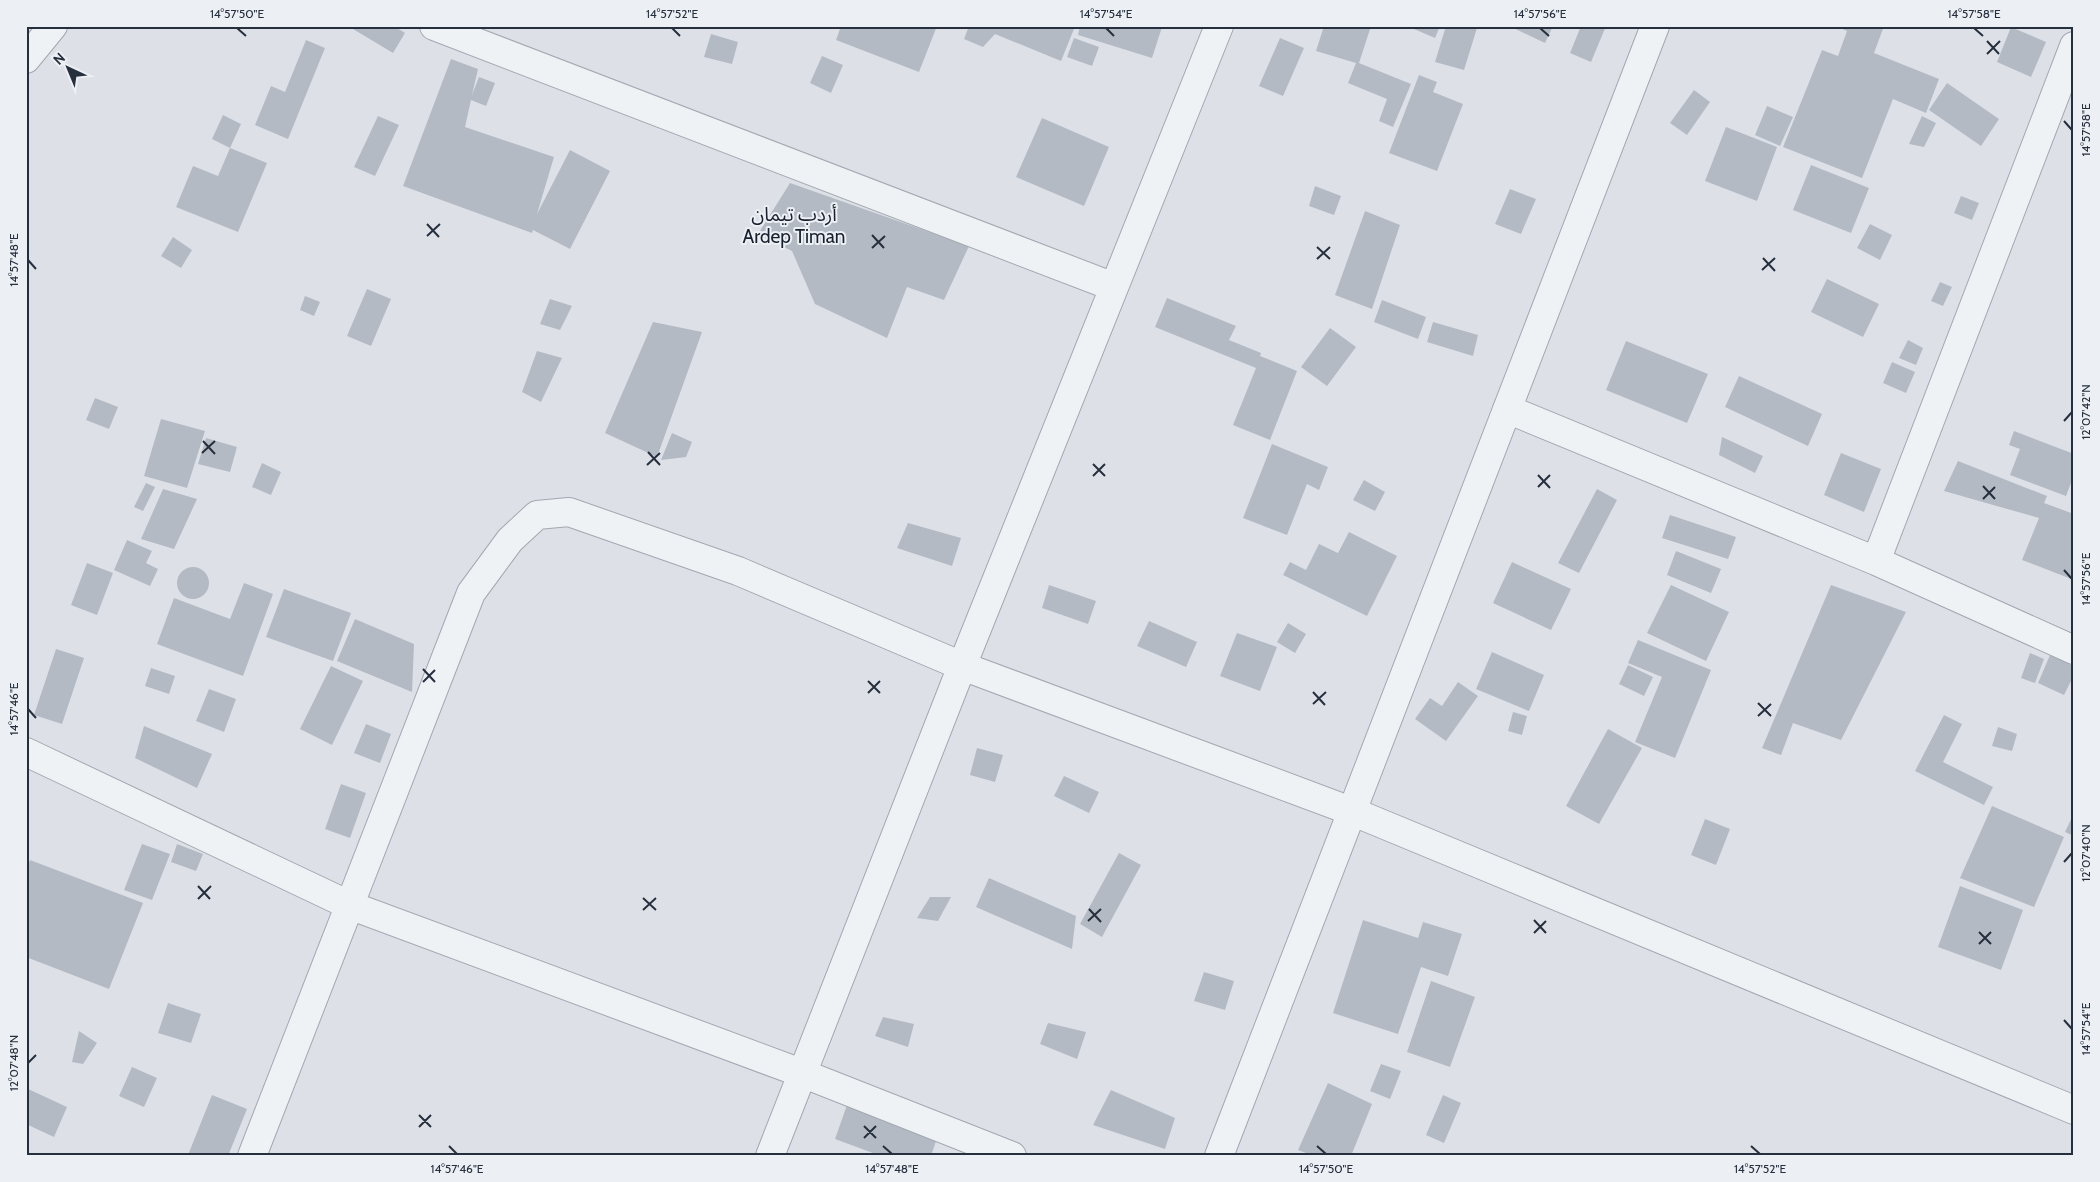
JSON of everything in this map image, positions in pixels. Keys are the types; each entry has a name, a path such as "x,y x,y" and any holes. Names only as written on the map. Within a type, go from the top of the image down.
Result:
{"street":[{"path":"26,59 53,26"},
{"path":"434,26 1114,287"},
{"path":"770,1156 804,1074 962,666 1219,26"},
{"path":"1219,1156 1655,26"},
{"path":"1876,561 2074,46"},
{"path":"1507,409 1876,561 2074,650"},
{"path":"252,1156 471,593 510,540 537,515 569,512 738,571 962,666 1351,811 2074,1110"},
{"path":"26,752 349,905 804,1074 1012,1156"}],"building":[{"path":"348,26 394,26 405,33 393,53"},
{"path":"841,26 937,26 919,72 836,40"},
{"path":"969,26 1066,26 1074,29 1061,61 995,34 983,47 964,39"},
{"path":"1080,26 1162,27 1152,58 1078,35"},
{"path":"1324,26 1371,26 1359,63 1411,84 1393,127 1379,121 1387,99 1348,83 1356,63 1316,51"},
{"path":"1407,26 1440,26 1435,38"},
{"path":"1446,26 1470,26 1477,28 1464,70 1435,62"},
{"path":"1509,26 1553,26 1545,43"},
{"path":"1581,26 1606,26 1591,62 1570,53"},
{"path":"1836,26 1884,26 1874,53 1939,79 1926,113 1893,99 1862,178 1783,147 1822,50 1838,56 1847,31"},
{"path":"2011,27 2046,42 2031,77 1997,62"},
{"path":"711,34 738,42 732,64 704,57"},
{"path":"1074,38 1099,47 1092,66 1067,57"},
{"path":"1280,38 1304,48 1283,96 1259,86"},
{"path":"306,40 325,48 288,139 255,125 271,86 285,92"},
{"path":"822,56 843,65 831,93 810,83"},
{"path":"451,59 478,69 472,95 479,77 495,83 486,106 471,100 465,127 554,157 537,214 570,150 610,171 570,249 533,230 532,233 403,186"},
{"path":"1419,75 1437,82 1433,92 1463,104 1437,171 1389,153"},
{"path":"1947,83 1999,119 1981,146 1929,110"},
{"path":"1694,90 1710,102 1687,135 1670,123"},
{"path":"1767,106 1793,117 1780,146 1755,135"},
{"path":"223,115 241,124 230,148 212,139"},
{"path":"378,116 399,125 375,176 354,167"},
{"path":"1922,116 1936,123 1924,147 1909,144"},
{"path":"1042,118 1109,147 1084,206 1016,177"},
{"path":"1726,127 1777,147 1757,201 1705,181"},
{"path":"230,148 267,163 238,232 176,207 193,166 218,176"},
{"path":"1811,165 1869,188 1851,233 1793,210"},
{"path":"790,183 969,246 944,300 907,287 887,338 815,304 792,251 758,234"},
{"path":"1315,186 1341,196 1334,215 1309,206"},
{"path":"1510,189 1536,199 1521,234 1495,224"},
{"path":"1961,196 1979,203 1972,220 1954,213"},
{"path":"1365,211 1400,225 1372,309 1335,295"},
{"path":"1870,224 1892,235 1880,260 1857,248"},
{"path":"173,237 192,250 181,268 161,256"},
{"path":"1827,279 1879,304 1863,337 1811,312"},
{"path":"1940,282 1952,287 1943,306 1931,301"},
{"path":"367,289 391,299 371,346 347,336"},
{"path":"305,296 320,302 314,316 300,310"},
{"path":"1167,298 1236,326 1229,340 1261,353 1260,356 1297,371 1270,440 1233,425 1256,368 1155,327"},
{"path":"550,299 572,306 560,330 540,324"},
{"path":"1382,300 1426,317 1418,339 1374,322"},
{"path":"653,322 702,332 657,457 605,433"},
{"path":"1433,322 1478,335 1473,356 1427,342"},
{"path":"1330,328 1356,347 1327,386 1301,367"},
{"path":"1908,340 1923,348 1916,365 1899,358"},
{"path":"1626,341 1708,374 1687,423 1606,390"},
{"path":"537,351 562,358 541,402 522,392"},
{"path":"1892,362 1915,372 1906,393 1883,383"},
{"path":"1739,376 1822,414 1808,446 1725,407"},
{"path":"95,398 118,407 109,429 86,420"},
{"path":"161,419 205,431 187,488 144,476"},
{"path":"2014,431 2074,454 2074,475 2066,496 2010,475 2020,449 2009,445"},
{"path":"672,433 692,442 686,457 661,460"},
{"path":"1722,437 1763,456 1755,473 1719,455"},
{"path":"206,438 237,447 230,472 198,464"},
{"path":"1272,444 1328,467 1319,490 1307,484 1287,535 1243,518"},
{"path":"1841,453 1881,469 1864,512 1824,495"},
{"path":"1958,461 2047,496 2044,503 2074,514 2074,580 2022,560 2039,518 1944,491"},
{"path":"262,463 281,472 271,495 252,487"},
{"path":"1364,480 1385,492 1375,511 1353,500"},
{"path":"146,483 155,487 143,511 134,507"},
{"path":"163,489 197,499 174,549 141,539"},
{"path":"1597,489 1617,500 1579,573 1558,563"},
{"path":"1670,515 1736,537 1728,559 1662,538"},
{"path":"908,523 961,538 952,566 897,548"},
{"path":"1349,532 1397,556 1367,616 1283,575 1290,562 1306,570 1319,544 1338,553"},
{"path":"127,540 152,551 146,563 158,569 150,586 114,570"},
{"path":"1676,551 1721,569 1711,593 1667,575"},
{"path":"1512,562 1571,589 1551,630 1493,603"},
{"path":"87,563 113,573 97,615 71,605"},
{"path":"193,567 204,572 209,583 204,594 193,599 182,594 177,583 182,572"},
{"path":"244,583 273,594 243,676 157,644 174,598 230,619"},
{"path":"1049,585 1096,601 1088,624 1042,608"},
{"path":"1671,585 1729,612 1706,661 1647,633"},
{"path":"1831,585 1906,612 1841,740 1793,723 1781,755 1762,748"},
{"path":"284,589 351,613 333,661 266,637"},
{"path":"355,619 414,644 412,692 337,661"},
{"path":"1149,621 1197,642 1186,667 1137,646"},
{"path":"1288,623 1306,634 1295,653 1277,642"},
{"path":"1237,633 1277,647 1260,691 1220,676"},
{"path":"1638,640 1711,670 1675,758 1635,742 1662,677 1628,663"},
{"path":"56,649 84,658 62,724 34,715"},
{"path":"1492,652 1544,675 1529,711 1476,689"},
{"path":"2030,653 2044,659 2035,683 2021,678"},
{"path":"2050,655 2074,666 2074,675 2064,695 2038,683"},
{"path":"1628,665 1653,677 1644,696 1619,684"},
{"path":"331,666 363,681 332,745 300,729"},
{"path":"151,668 175,676 169,694 145,686"},
{"path":"1458,682 1478,696 1446,741 1415,719 1430,698 1442,706"},
{"path":"209,689 236,699 224,732 196,721"},
{"path":"1513,712 1527,716 1522,735 1508,731"},
{"path":"1944,715 1962,724 1943,762 1993,787 1984,805 1915,771"},
{"path":"366,724 391,734 380,763 354,753"},
{"path":"144,726 212,754 197,788 135,758"},
{"path":"1998,727 2017,734 2012,751 1992,746"},
{"path":"1608,729 1642,748 1599,824 1566,806"},
{"path":"977,748 1003,755 995,782 970,775"},
{"path":"1064,776 1099,792 1089,813 1054,796"},
{"path":"341,784 366,793 350,838 325,829"},
{"path":"1992,806 2064,837 2034,907 1960,878"},
{"path":"2074,813 2074,836 2065,832"},
{"path":"1705,819 1730,829 1716,865 1691,855"},
{"path":"142,844 170,854 152,900 124,890"},
{"path":"177,844 203,854 196,871 171,862"},
{"path":"1119,853 1141,865 1102,937 1080,924"},
{"path":"30,860 143,903 109,989 26,957 26,871"},
{"path":"989,878 1076,916 1072,949 976,907"},
{"path":"1960,886 2023,910 2001,970 1938,947"},
{"path":"930,897 951,897 938,921 917,918"},
{"path":"1363,920 1418,938 1423,922 1462,934 1448,976 1421,967 1398,1034 1333,1013"},
{"path":"1204,972 1234,981 1225,1010 1194,1001"},
{"path":"1431,981 1475,997 1450,1067 1407,1052"},
{"path":"168,1003 201,1014 191,1043 158,1033"},
{"path":"883,1017 914,1024 908,1047 875,1036"},
{"path":"1048,1023 1086,1032 1077,1059 1040,1044"},
{"path":"79,1031 97,1043 83,1064 72,1062"},
{"path":"1381,1064 1401,1071 1390,1099 1370,1091"},
{"path":"132,1067 157,1078 144,1107 119,1096"},
{"path":"1328,1083 1372,1104 1351,1156 1314,1156 1298,1150"},
{"path":"26,1088 67,1107 54,1137 26,1124"},
{"path":"1111,1090 1175,1118 1165,1149 1093,1125"},
{"path":"212,1095 247,1109 228,1156 190,1156 188,1155"},
{"path":"1443,1095 1461,1103 1444,1143 1426,1135"},
{"path":"847,1105 937,1138 931,1156 881,1156 835,1139"}],"district":[{"name":"أردب تيمان Ardep Timan","path":"794,225"}]}
